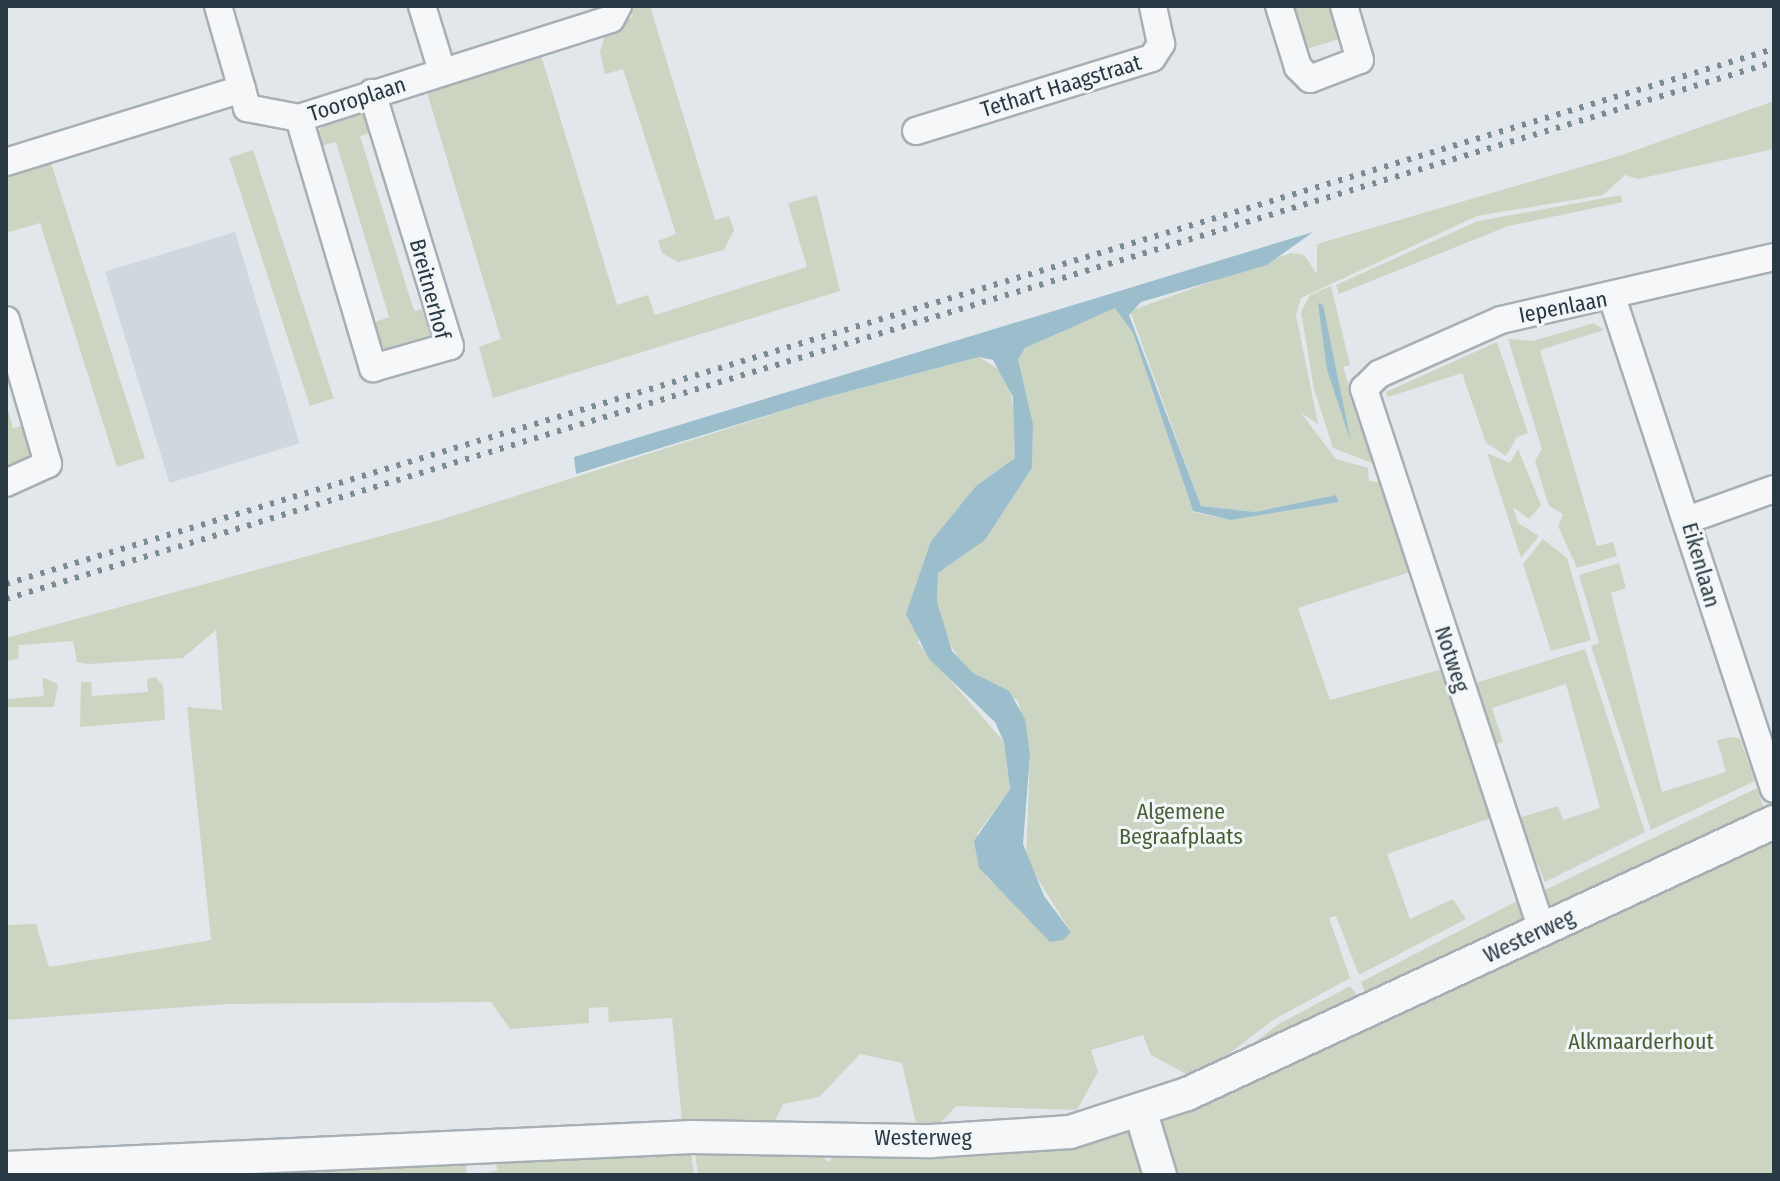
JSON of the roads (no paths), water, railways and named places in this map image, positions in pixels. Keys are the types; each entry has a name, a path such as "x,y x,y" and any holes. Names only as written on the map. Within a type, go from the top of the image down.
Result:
{"street":[{"path":"6,162 242,89 218,6"},
{"path":"422,6 442,71"},
{"name":"Tooroplaan","path":"242,89 247,108 299,118 611,19 618,6"},
{"name":"Tethart Haagstraat","path":"916,131 1152,58 1161,44 1153,6"},
{"path":"1279,6 1298,67 1310,79 1360,60 1344,6"},
{"name":"Breitnerhof","path":"299,118 373,368 450,346 372,93"},
{"name":"Iepenlaan","path":"1364,389 1379,374 1501,320 1612,297 1774,257"},
{"name":"Eikenlaan","path":"1612,297 1673,494 1690,519 1689,540 1766,748 1774,789"},
{"path":"6,320 48,464 6,483"},
{"name":"Notweg","path":"1364,389 1542,930"},
{"path":"1690,519 1774,489"},
{"name":"Westerweg","path":"6,1168 676,1137 931,1141 1070,1132 1141,1113 1774,822"},
{"path":"1141,1113 1160,1175"}],"water":[{"path":"1313,232 1267,265 1141,302 1129,315 1201,506 1255,512 1336,495 1339,502 1231,520 1193,511 1133,333 1115,308 1025,348 1018,359 1033,424 1032,468 985,540 938,573 937,602 952,651 973,673 1009,691 1025,719 1030,755 1023,844 1044,896 1071,932 1063,940 1050,942 979,868 974,841 1010,789 1004,742 995,722 929,659 906,614 931,541 976,486 1015,458 1013,397 993,360 979,357 827,397 576,474 574,457"},
{"path":"1318,303 1323,305 1351,442 1327,370"}],"railway":[{"path":"6,584 1774,49"},
{"path":"6,599 1774,62"}],"park label":[{"name":"Algemene Begraafplaats","path":"1181,824"},
{"name":"Alkmaarderhout","path":"1641,1042"}]}
